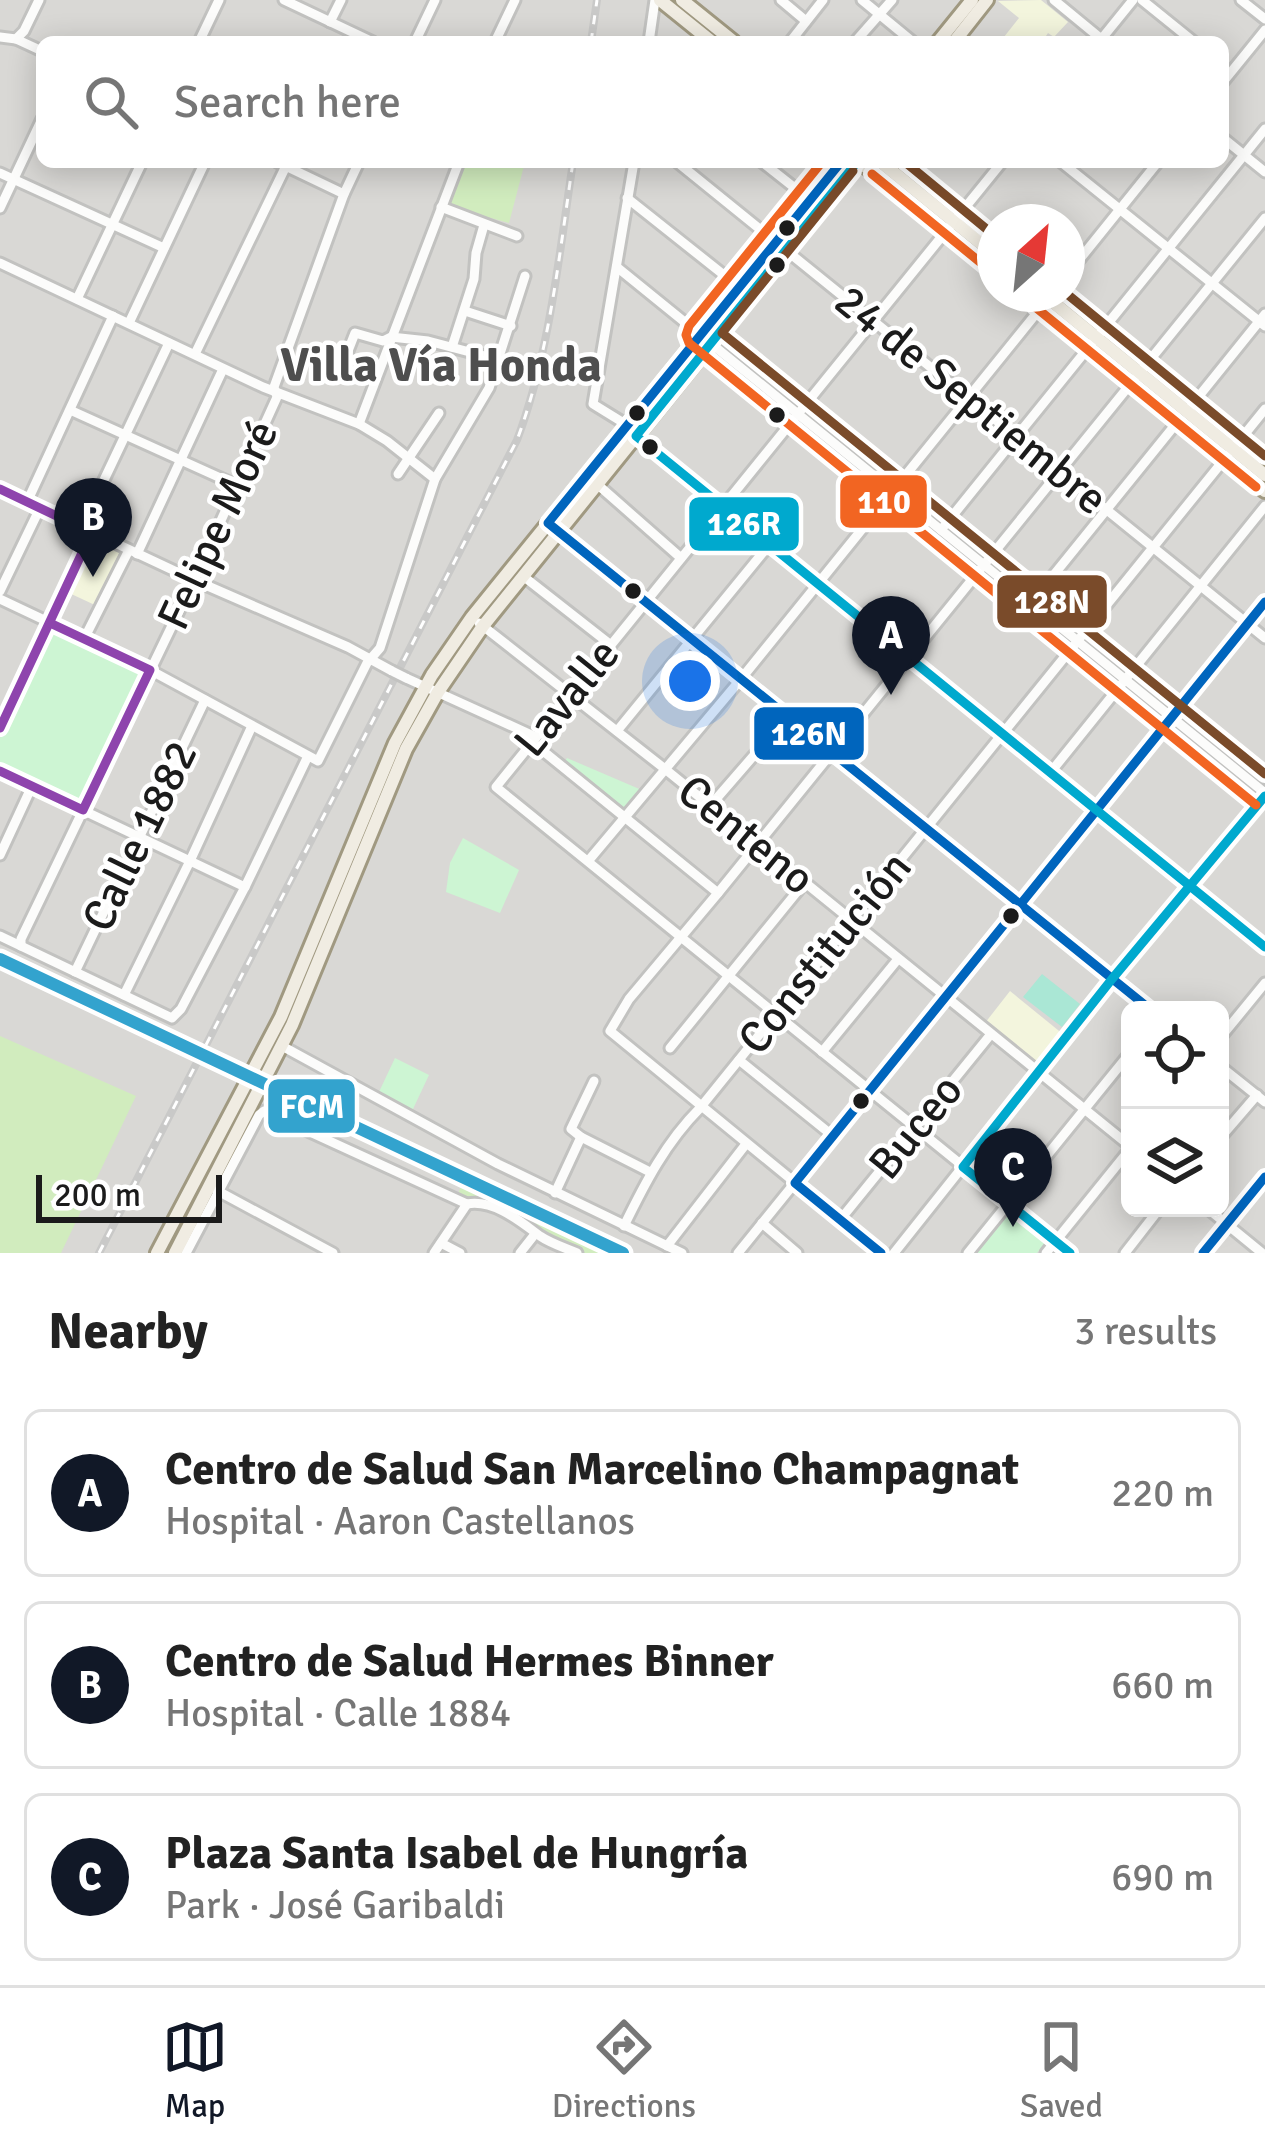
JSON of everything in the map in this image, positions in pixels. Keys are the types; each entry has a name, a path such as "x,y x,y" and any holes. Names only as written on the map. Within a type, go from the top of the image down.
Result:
{"main road":[{"path":"657,0 704,36"},
{"path":"682,0 727,36"},
{"path":"943,36 972,0"},
{"path":"958,36 987,0"},
{"path":"157,1253 280,1017 386,762 478,621 781,246 836,168"},
{"path":"706,339 739,287 852,168"},
{"path":"867,168 977,243"},
{"path":"887,168 977,253"},
{"path":"1060,312 1229,453 1265,490"},
{"path":"478,621 523,576 554,527 597,484 632,431"},
{"path":"1229,453 1265,475"},
{"path":"175,1253 214,1189 282,1046 432,689"}],"street":[{"path":"16,39 39,0"},
{"path":"202,36 219,0"},
{"path":"284,0 360,36"},
{"path":"330,22 341,0"},
{"path":"418,36 434,0"},
{"path":"498,36 515,0"},
{"path":"650,36 657,0"},
{"path":"781,0 806,21"},
{"path":"795,36 823,0"},
{"path":"862,0 906,36"},
{"path":"861,36 892,0"},
{"path":"1054,0 1096,36"},
{"path":"1106,36 1133,0"},
{"path":"1142,0 1187,36"},
{"path":"1241,0 1265,20"},
{"path":"1229,70 1265,30"},
{"path":"0,37 36,48"},
{"path":"941,530 1265,129"},
{"path":"0,208 36,132"},
{"path":"1229,143 1265,172"},
{"path":"77,299 139,168"},
{"path":"129,323 202,168"},
{"path":"195,355 280,168"},
{"path":"290,168 344,194"},
{"name":"Felipe Moré","path":"21,946 277,397 274,392 356,168"},
{"path":"359,424 457,168"},
{"path":"633,168 593,404 1265,947"},
{"name":"24 de Septiembre","path":"692,168 781,246 1265,638"},
{"path":"770,168 810,200"},
{"name":"Lavalle","path":"589,860 496,787 997,168"},
{"path":"1031,603 1263,321 1069,168"},
{"path":"1085,253 1153,168"},
{"path":"0,172 164,248"},
{"path":"627,198 739,287"},
{"path":"441,207 517,236"},
{"path":"881,1253 610,1031 629,999 1265,218"},
{"path":"452,347 484,225"},
{"path":"0,263 274,392 359,424 435,479"},
{"path":"618,268 1265,795 894,1253"},
{"path":"0,936 172,1018 181,1009 313,758 380,648 435,479 479,409 500,360 525,276"},
{"path":"465,311 511,326"},
{"path":"1036,312 589,860 1070,1253"},
{"path":"27,502 113,316"},
{"path":"346,356 355,334 452,347 500,360"},
{"path":"0,728 89,538 86,520 169,343"},
{"path":"84,639 181,460 224,369"},
{"path":"70,410 236,484"},
{"name":"Constitución","path":"624,1226 650,1172 682,1126 1265,410"},
{"path":"398,474 439,413"},
{"path":"597,484 681,558"},
{"path":"0,489 370,658 534,739 718,893"},
{"path":"1050,773 1265,506"},
{"path":"40,508 0,595 313,758"},
{"path":"554,527 1140,1001"},
{"path":"617,731 769,545"},
{"path":"523,576 611,645"},
{"path":"738,1253 1265,602"},
{"name":"Centeno","path":"478,621 1121,1140"},
{"name":"Calle 1882","path":"75,972 205,700"},
{"path":"710,806 788,716"},
{"path":"124,995 252,726"},
{"path":"0,771 245,886"},
{"path":"0,855 32,787"},
{"path":"670,1048 805,882"},
{"path":"822,1052 898,958"},
{"path":"1229,1027 1265,983"},
{"name":"Buceo","path":"840,1220 991,1034"},
{"path":"282,1046 555,1193 682,1253"},
{"path":"739,1060 833,1136"},
{"path":"968,1253 1121,1064"},
{"path":"1229,1073 1261,1099 1229,1129"},
{"path":"593,1081 571,1129 650,1172"},
{"path":"186,1253 214,1189 264,1111 467,1204 482,1202 577,1253"},
{"path":"555,1193 581,1137"},
{"path":"667,1246 746,1144"},
{"path":"1046,1253 1121,1158"},
{"path":"1203,1253 1265,1177"},
{"path":"195,1179 332,1253"},
{"path":"460,1253 438,1248 467,1204"},
{"path":"1125,1253 1153,1217"},
{"path":"1219,1217 1262,1253"},
{"path":"762,1223 797,1253"},
{"path":"520,1253 535,1234"},
{"path":"296,1253 304,1238"}],"shaded area":[{"path":"0,0 1265,0 1265,1253 0,1253"},
{"path":"1041,0 1068,22 1055,36 1005,36 1019,18 998,1"},
{"path":"97,540 123,552 97,606 67,592 86,551"},
{"path":"1010,991 1064,1035 1039,1067 985,1023"},
{"path":"271,1084 628,1253 610,1253 267,1093"}],"green space":[{"path":"462,168 523,168 509,223 447,206"},
{"path":"50,623 150,670 83,810 0,771 0,728"},
{"path":"567,758 644,791 624,810 564,763"},
{"path":"463,838 519,870 500,913 446,892 450,863"},
{"path":"1042,974 1080,1004 1062,1027 1023,997"},
{"path":"0,1036 136,1096 61,1253 0,1253"},
{"path":"395,1058 429,1075 410,1111 378,1094"},
{"path":"462,1184 610,1253 581,1253 480,1200 469,1202 457,1196"},
{"path":"1011,1211 1046,1242 1037,1253 975,1253"}],"railway":[{"path":"592,36 597,0"},
{"path":"99,1253 517,440 546,338 572,168"}],"transit line":[{"name":"110","path":"817,168 689,326 689,343 1256,805"},
{"name":"126N","path":"836,168 548,523 1140,1001"},
{"name":"126R","path":"852,168 636,436 1265,947"},
{"name":"128N","path":"912,168 977,221"},
{"name":"128N","path":"853,171 722,333 1265,774"},
{"name":"110","path":"872,174 977,260"},
{"name":"128N","path":"1085,309 1265,456"},
{"name":"110","path":"1041,312 1256,487"},
{"path":"0,489 88,531"},
{"path":"0,728 89,538 88,531"},
{"name":"126N","path":"881,1253 795,1183 1265,602"},
{"path":"0,771 83,810 150,670 50,623"},
{"name":"126R","path":"1070,1253 963,1167 1265,796"},
{"name":"FCM","path":"0,959 623,1253"},
{"name":"126N","path":"1203,1253 1265,1177"}],"place":[{"name":"Centro de Salud Hermes Binner","path":"93,577"},
{"name":"Centro de Salud San Marcelino Champagnat","path":"891,695"},
{"name":"Plaza Santa Isabel de Hungría","path":"1013,1227"}],"district":[{"name":"Villa Vía Honda","path":"441,365"}]}
